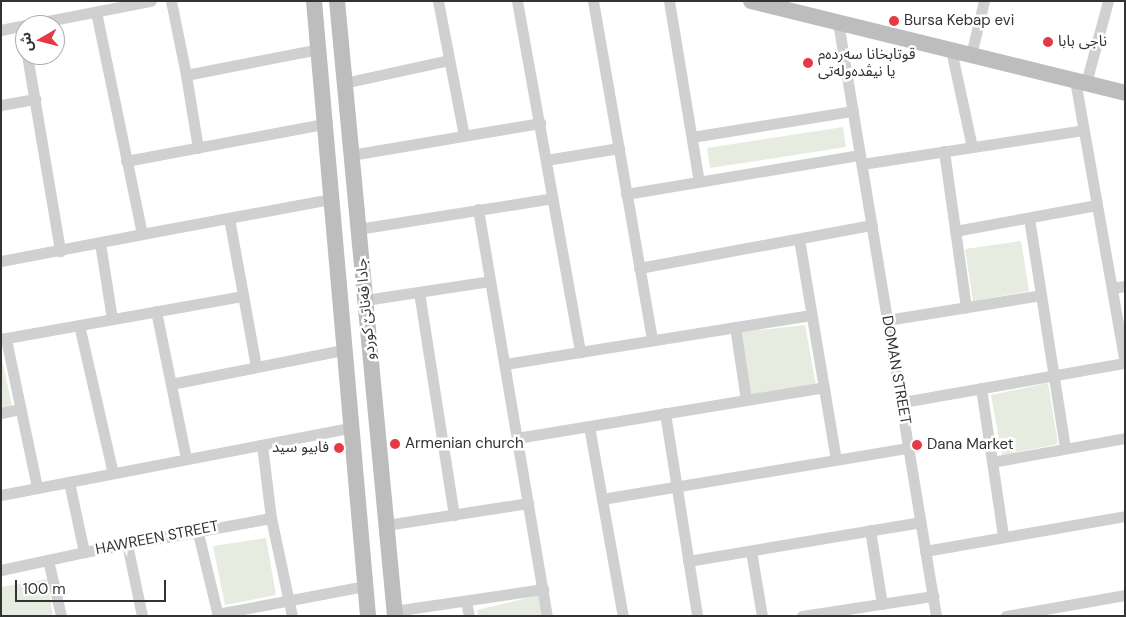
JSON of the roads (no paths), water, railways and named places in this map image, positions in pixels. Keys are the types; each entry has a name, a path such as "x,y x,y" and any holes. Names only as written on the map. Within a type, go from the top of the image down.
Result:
{"street":[{"path":"65,18 151,1"},
{"path":"171,1 198,148"},
{"name":"جادا قەناتێ کوردو","path":"314,1 323,124 368,616"},
{"name":"جادا قەناتێ کوردو","path":"337,1 394,613"},
{"path":"438,1 464,136"},
{"path":"517,1 580,352"},
{"path":"593,1 652,340"},
{"path":"669,1 699,182"},
{"path":"751,1 1125,93"},
{"path":"971,55 984,1"},
{"path":"903,402 1125,363 1083,130 1080,82 1108,1"},
{"path":"96,12 142,234"},
{"name":"DOMAN STREET","path":"838,22 887,320 903,402 908,448 936,616"},
{"path":"1,30 15,27"},
{"path":"186,76 319,49"},
{"path":"951,50 972,147"},
{"path":"344,83 449,60"},
{"path":"30,65 60,251"},
{"path":"1,105 35,99"},
{"path":"692,137 853,112"},
{"path":"126,161 323,124"},
{"path":"351,155 540,124"},
{"path":"626,194 861,159 944,151 1083,130"},
{"path":"546,160 618,148"},
{"path":"944,151 966,307"},
{"path":"358,229 553,198"},
{"path":"1,261 330,199"},
{"path":"955,231 1096,205"},
{"path":"478,209 547,616"},
{"path":"229,218 256,367"},
{"path":"1029,218 1065,448"},
{"path":"639,268 872,225"},
{"path":"799,239 836,460"},
{"path":"100,243 112,319"},
{"path":"365,300 490,281"},
{"path":"1112,288 1125,286"},
{"path":"419,292 454,514"},
{"path":"887,320 1041,295"},
{"path":"37,488 3,339 243,296"},
{"path":"156,311 186,459"},
{"path":"505,364 812,315"},
{"path":"80,325 114,473"},
{"path":"735,327 746,400"},
{"path":"171,384 343,350"},
{"path":"517,438 824,387"},
{"path":"981,388 1003,535"},
{"path":"1,413 20,409"},
{"path":"665,413 675,487 697,616"},
{"path":"589,426 622,616"},
{"path":"1,495 350,428"},
{"path":"992,462 1125,438"},
{"path":"262,444 271,518 292,616"},
{"path":"602,499 908,448"},
{"name":"HAWREEN STREET","path":"69,482 84,552 197,529 271,518"},
{"path":"386,525 528,503"},
{"path":"926,551 1003,535 1125,516"},
{"path":"688,561 920,522"},
{"path":"197,529 218,615 365,586"},
{"path":"870,530 882,604"},
{"path":"126,544 142,616"},
{"path":"751,551 762,616"},
{"path":"1,570 84,552"},
{"path":"48,560 61,616"},
{"path":"394,613 543,589"},
{"path":"1006,616 1125,595"},
{"path":"802,616 933,596"},
{"path":"466,600 469,616"}],"place":[{"name":"Bursa Kebap evi","path":"894,21"},
{"name":"ناجى بابا","path":"1048,42"},
{"name":"قوتابخانا سەردەم یا نیڤدەولەتی","path":"808,63"},
{"name":"Armenian church","path":"395,444"},
{"name":"Dana Market","path":"917,445"},
{"name":"فابيو سيد","path":"339,448"}]}
